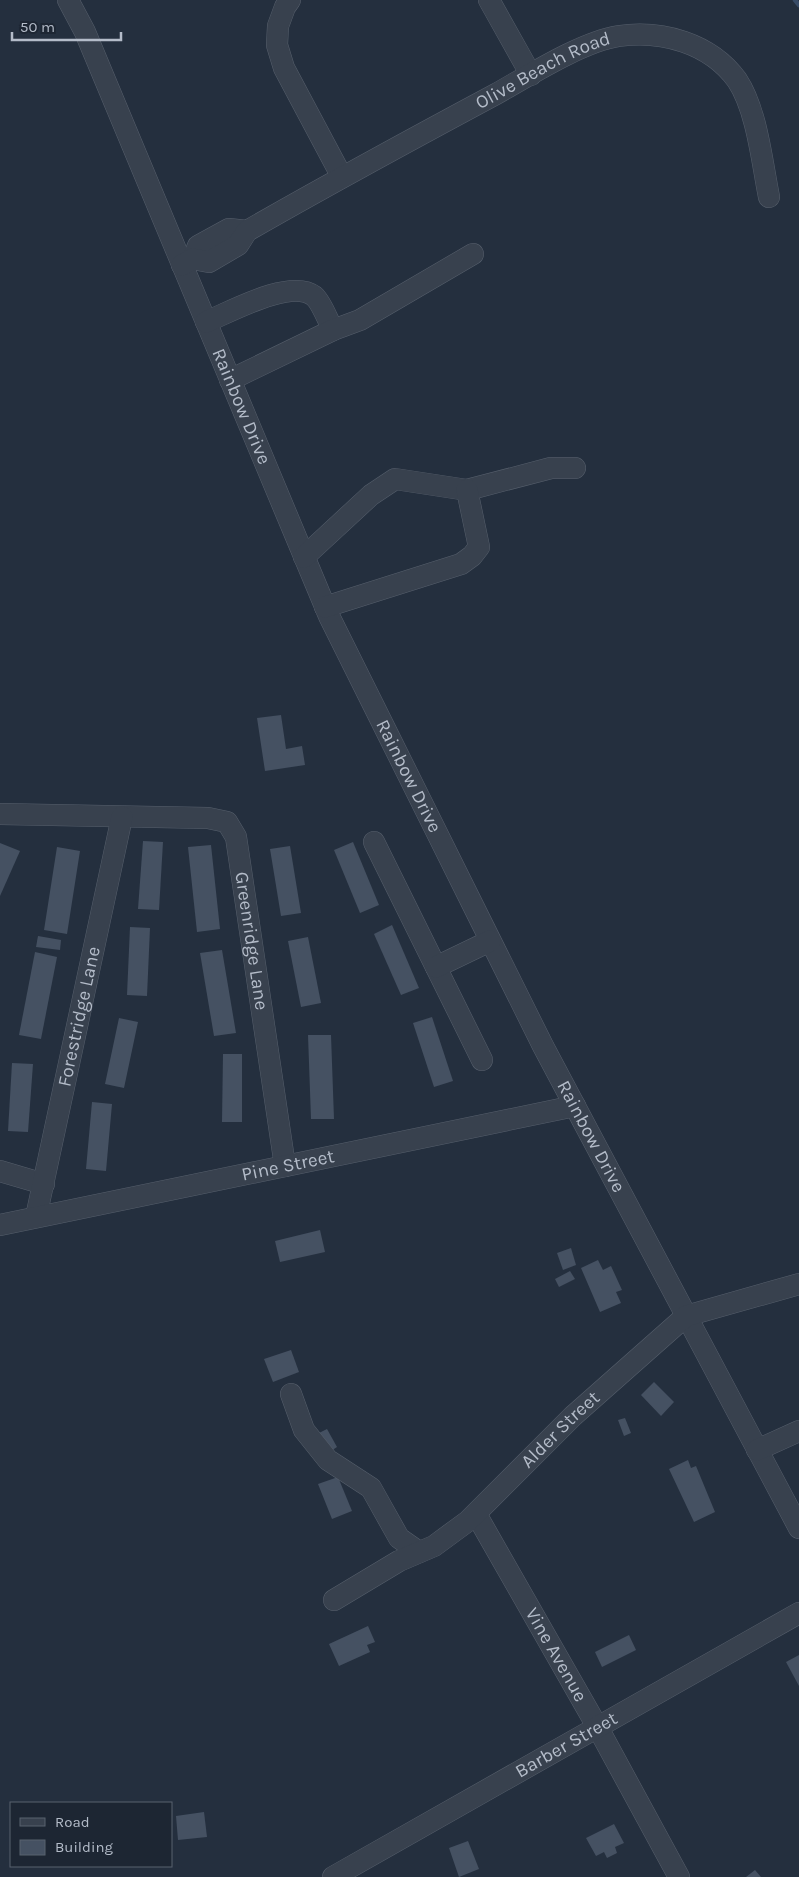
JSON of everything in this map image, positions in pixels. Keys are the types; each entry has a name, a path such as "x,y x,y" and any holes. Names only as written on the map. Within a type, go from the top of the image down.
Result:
{"street":[{"name":"Rainbow Drive","path":"68,0 86,32 187,262 206,322 325,607 490,941 575,1106 799,1528"},
{"path":"290,0 285,7 278,26 277,45 284,68 342,177"},
{"path":"489,0 531,75"},
{"name":"Olive Beach Road","path":"187,262 198,246 229,229 247,231 342,177 531,75 586,47 617,36 649,34 679,39 714,57 737,81 754,120 769,197"},
{"path":"230,380 333,330 360,320 472,254"},
{"path":"206,322 254,301 289,290 302,291 315,297 333,330"},
{"path":"304,557 371,495 396,479 467,490 551,468 575,468"},
{"path":"325,607 461,564 472,556 480,547 467,490"},
{"name":"Greenridge Lane","path":"0,814 208,818 227,822 236,838 285,1166"},
{"name":"Forestridge Lane","path":"36,1217 122,817"},
{"path":"374,842 482,1060"},
{"path":"436,967 490,941"},
{"name":"Pine Street","path":"0,1225 575,1106"},
{"path":"0,1171 44,1184"},
{"name":"Alder Street","path":"334,1600 399,1561 434,1546 476,1514 573,1416 686,1316 799,1284"},
{"path":"291,1394 304,1430 328,1460 371,1488 399,1538 419,1552"},
{"path":"758,1450 799,1431"},
{"name":"Vine Avenue","path":"476,1514 598,1728 679,1877"},
{"name":"Barber Street","path":"334,1877 799,1613"}],"building":[{"path":"281,715 286,749 302,746 305,765 265,771 257,718"},
{"path":"143,841 163,842 159,910 138,909"},
{"path":"353,842 379,905 360,913 334,850"},
{"path":"0,843 20,851 0,896"},
{"path":"211,845 220,929 197,932 188,847"},
{"path":"290,846 301,913 281,916 270,849"},
{"path":"57,847 80,851 67,934 44,930"},
{"path":"392,925 419,988 401,995 374,934"},
{"path":"130,927 150,928 147,996 127,995"},
{"path":"38,936 61,940 60,950 36,947"},
{"path":"308,937 321,1003 301,1007 288,941"},
{"path":"222,950 236,1033 214,1036 200,953"},
{"path":"35,952 57,957 41,1039 19,1035"},
{"path":"432,1017 453,1081 434,1087 413,1023"},
{"path":"119,1018 138,1022 124,1088 105,1084"},
{"path":"308,1035 331,1035 334,1119 311,1119"},
{"path":"223,1054 242,1054 242,1122 222,1122"},
{"path":"12,1063 33,1064 28,1132 8,1131"},
{"path":"92,1102 112,1104 106,1171 86,1169"},
{"path":"320,1230 325,1252 280,1262 275,1241"},
{"path":"571,1248 576,1265 563,1270 557,1253"},
{"path":"598,1260 603,1270 611,1266 622,1290 616,1292 621,1303 600,1312 581,1268"},
{"path":"570,1271 575,1279 559,1287 555,1279"},
{"path":"291,1350 299,1372 273,1382 264,1359"},
{"path":"654,1382 674,1402 661,1416 641,1395"},
{"path":"625,1418 631,1433 624,1436 618,1420"},
{"path":"327,1429 337,1447 328,1453 317,1434"},
{"path":"688,1460 691,1468 696,1466 715,1512 694,1522 669,1469"},
{"path":"338,1477 352,1511 332,1519 318,1484"},
{"path":"368,1626 375,1642 367,1645 370,1652 339,1666 329,1644"},
{"path":"629,1635 636,1650 602,1667 595,1652"},
{"path":"799,1655 799,1686 786,1662"},
{"path":"204,1812 207,1837 178,1840 176,1816"},
{"path":"614,1824 624,1843 615,1847 617,1853 607,1858 604,1852 596,1856 586,1838"},
{"path":"468,1841 479,1869 459,1877 449,1848"},
{"path":"755,1870 761,1877 746,1877"}],"waterway":[{"path":"795,0 799,5"}]}
